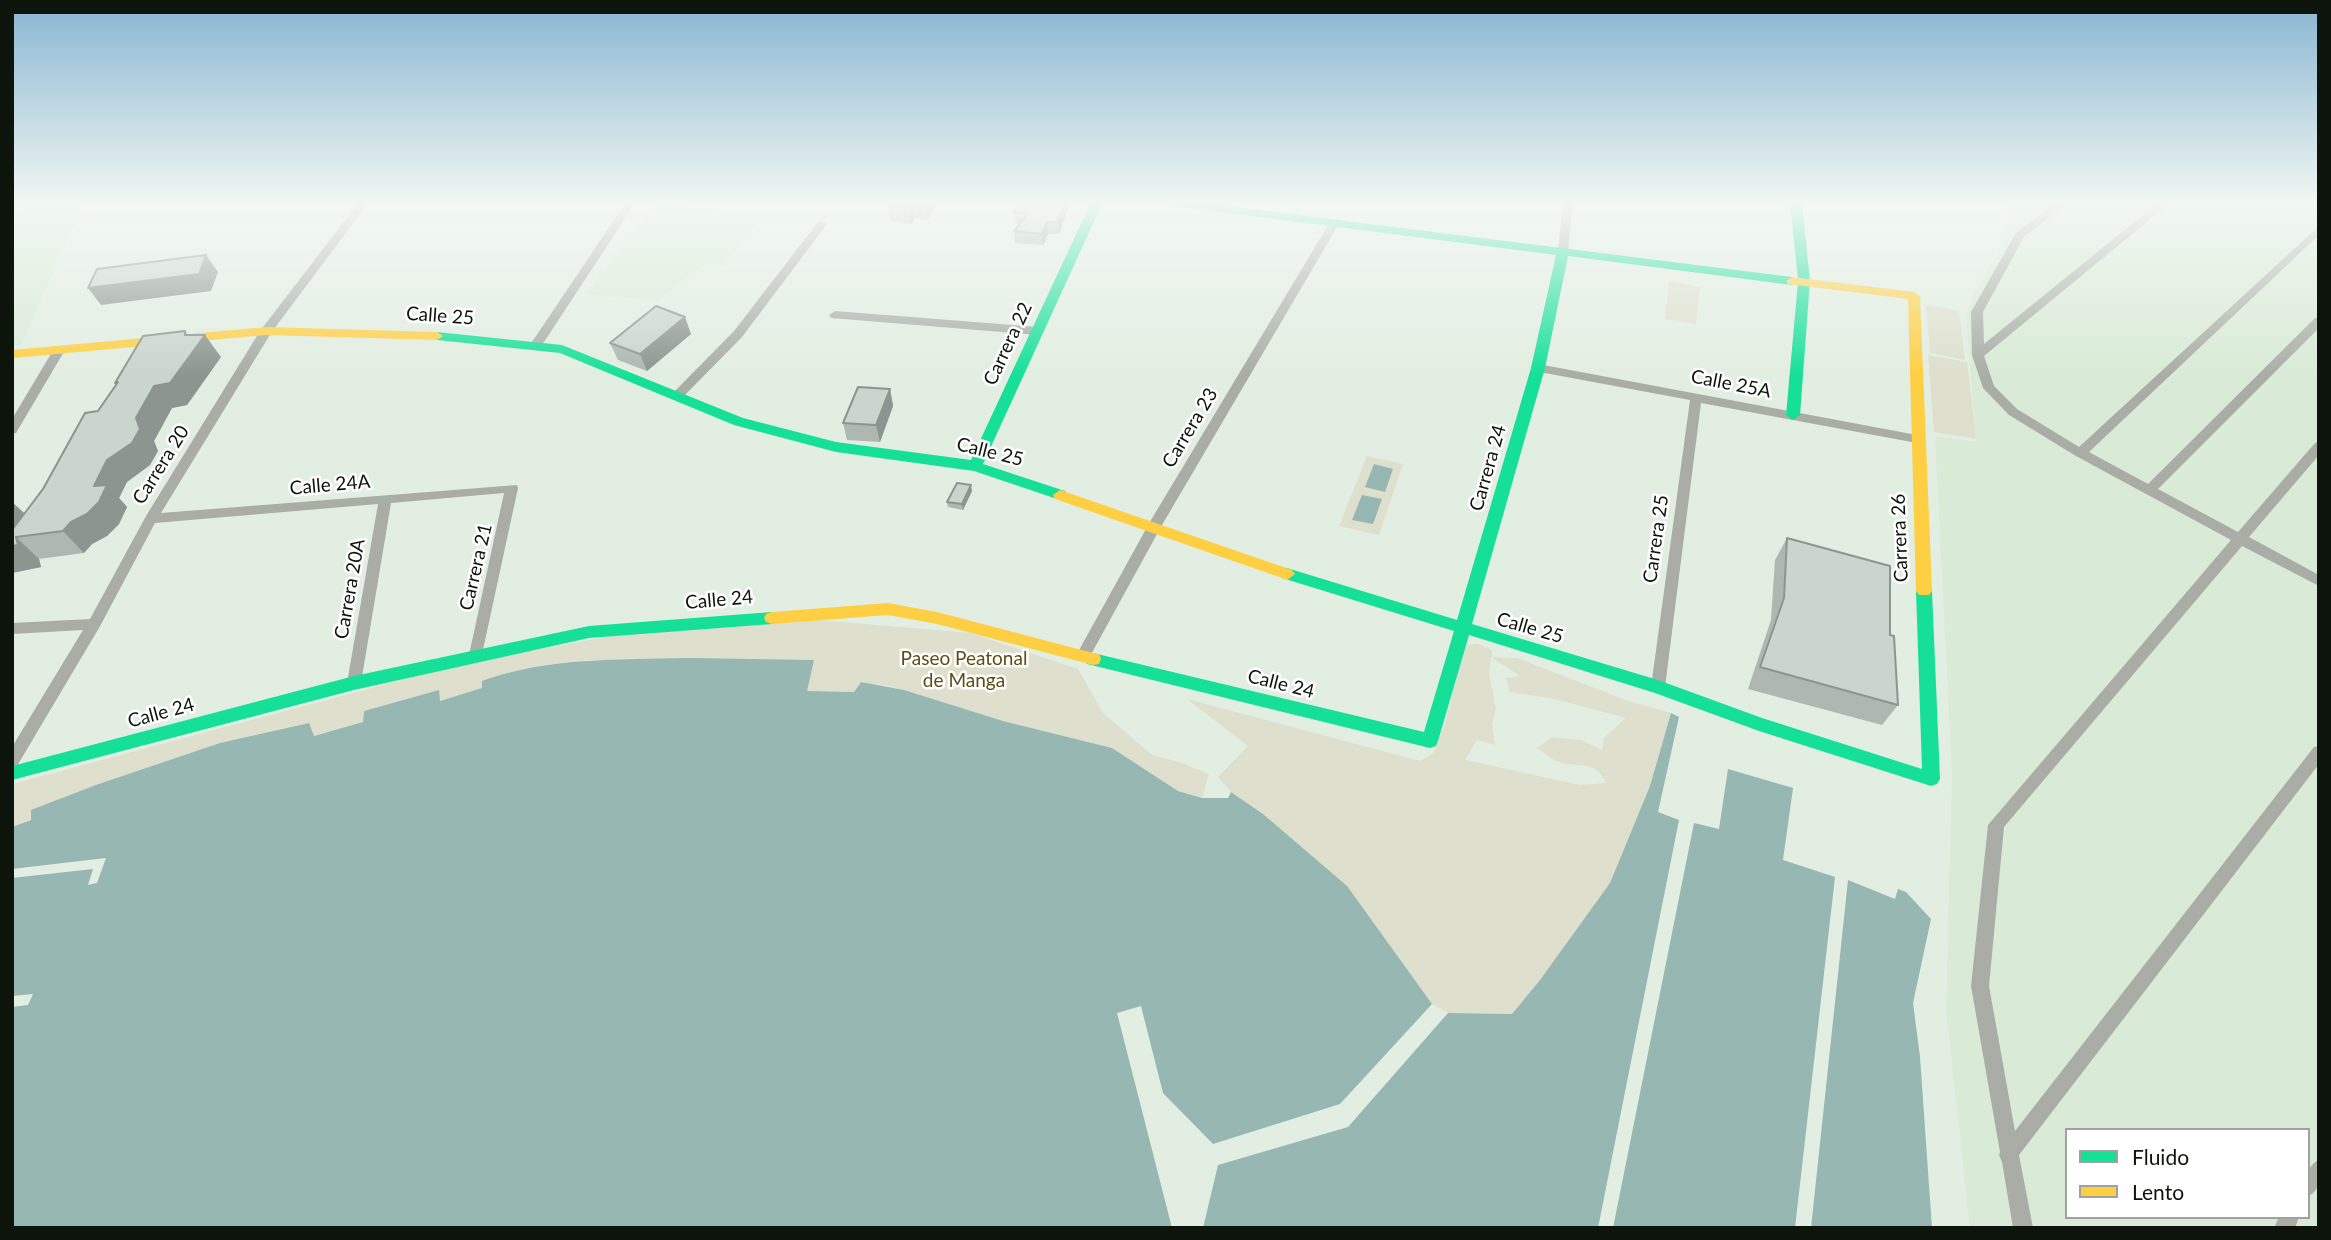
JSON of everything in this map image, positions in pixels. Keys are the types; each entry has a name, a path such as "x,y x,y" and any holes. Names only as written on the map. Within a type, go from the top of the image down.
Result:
{"street":[{"name":"Carrera 20","path":"12,761 94,624 151,519 267,331 320,260"},
{"path":"536,345 593,260"},
{"path":"678,395 738,334 795,260"},
{"name":"Carrera 22","path":"975,466 1071,260"},
{"name":"Carrera 23","path":"1083,656 1153,528 1312,260"},
{"name":"Carrera 24","path":"1430,741 1538,368 1561,260"},
{"path":"1634,260 1804,281"},
{"path":"1793,415 1804,281 1802,260"},
{"path":"2006,260 1977,312 1978,355 1989,388 2013,412 2080,453 2319,581"},
{"path":"1978,355 2095,260"},
{"path":"2080,453 2286,260"},
{"name":"Carrera 26","path":"1804,281 1914,296 1931,779"},
{"path":"835,315 1038,331"},
{"path":"2149,490 2319,321"},
{"name":"Calle 25","path":"12,354 267,331 425,335 562,349 739,422 836,447 975,466 1464,631 1658,687 1759,724 1931,779"},
{"path":"12,430 59,350"},
{"name":"Calle 25A","path":"1538,368 1917,439"},
{"name":"Carrera 25","path":"1658,687 1696,397"},
{"path":"2023,1228 1980,986 1996,825 2319,446"},
{"name":"Calle 24A","path":"151,519 512,488"},
{"name":"Carrera 21","path":"476,655 512,488"},
{"name":"Carrera 20A","path":"354,683 385,500"},
{"name":"Calle 24","path":"12,773 354,683 589,632 888,610 937,618 1430,741"},
{"path":"12,629 94,624"},
{"path":"2008,1155 2319,752"}],"shaded area":[{"path":"12,260 59,260 21,345 12,346"},
{"path":"612,260 728,260 722,267 706,263 658,301 586,294"},
{"path":"1993,260 2319,260 2319,1228 1970,1228 1946,1010 1952,773 1935,436 1976,442 1966,316 1973,296"}],"green space":[{"path":"1669,281 1700,287 1696,324 1665,319"},
{"path":"1926,305 1959,311 1965,360 1930,353"},
{"path":"1928,355 1967,362 1976,439 1934,432"},
{"path":"1367,456 1403,464 1379,535 1339,526"},
{"name":"Paseo Peatonal de Manga","path":"818,620 970,633 1078,669 1103,713 1152,755 1209,774 1202,798 1178,791 1112,748 1003,721 890,686 861,682 854,692 806,691 813,660 586,660 439,701 439,690 364,711 363,722 313,736 308,723 220,743 12,827 12,784 461,664 648,629"},
{"path":"1478,644 1492,650 1492,657 1517,658 1628,701 1671,713 1650,786 1610,883 1512,1014 1448,1013 1432,1004 1264,814 1231,792 1218,777 1248,746 1187,699 1420,761 1433,754 1444,727 1465,645","holes":["1491,657 1520,676 1506,678 1510,692 1555,699 1626,718 1604,738 1602,750 1581,740 1552,737 1537,748 1556,761 1597,770 1606,783 1580,785 1465,760 1477,740 1495,745 1492,724 1496,709 1489,673"]}],"water":[{"path":"1374,464 1393,469 1385,492 1365,487"},
{"path":"1362,495 1382,499 1373,524 1352,520"},
{"path":"688,658 814,660 807,691 854,692 861,682 904,690 1003,721 1112,748 1178,791 1202,798 1228,798 1231,792 1263,814 1347,886 1432,1004 1340,1104 1213,1144 1163,1093 1141,1006 1117,1013 1172,1228 12,1228 12,1007 28,1005 33,994 12,996 12,878 93,869 88,885 97,883 106,858 12,869 12,827 31,820 31,810 220,743 309,723 314,736 363,722 364,711 439,690 440,701 482,688 482,681 507,673 584,661"},
{"path":"1671,713 1679,717 1658,812 1679,820 1598,1228 1203,1228 1218,1165 1348,1127 1448,1013 1512,1014 1610,883 1650,786"},
{"path":"1728,769 1793,788 1783,860 1835,877 1795,1228 1613,1228 1694,823 1719,829"},
{"path":"1848,880 1895,899 1898,889 1906,892 1931,919 1913,1003 1920,1057 1932,1228 1811,1228"}],"building":[{"path":"168,260 204,260 199,274 88,288 97,269"},
{"path":"656,306 685,317 640,354 610,343"},
{"path":"185,331 185,335 205,335 170,383 154,386 136,418 140,429 132,443 107,460 94,486 107,485 99,502 63,531 16,537 18,545 12,546 12,530 43,489 85,413 98,411 118,382 115,383 143,336"},
{"path":"858,387 890,389 876,425 843,423"},
{"path":"957,483 971,485 962,504 947,502"},
{"path":"1787,538 1890,566 1890,635 1894,636 1898,705 1760,667 1784,598"}],"traffic: fast":[{"path":"975,466 1070,260"},
{"path":"1093,659 1430,741 1538,368 1561,260"},
{"path":"1625,260 1792,281"},
{"path":"1793,415 1804,281 1802,260"},
{"path":"437,336 562,349 739,422 836,447 975,466 1060,495"},
{"path":"1287,574 1658,687 1759,724 1931,779 1924,591"},
{"path":"12,773 354,683 589,632 772,618"}],"traffic: slow":[{"path":"1792,281 1914,296 1924,591"},
{"path":"12,354 266,331 437,336"},
{"path":"1060,495 1287,574"},
{"path":"772,618 888,609 937,618 1093,659"}]}
